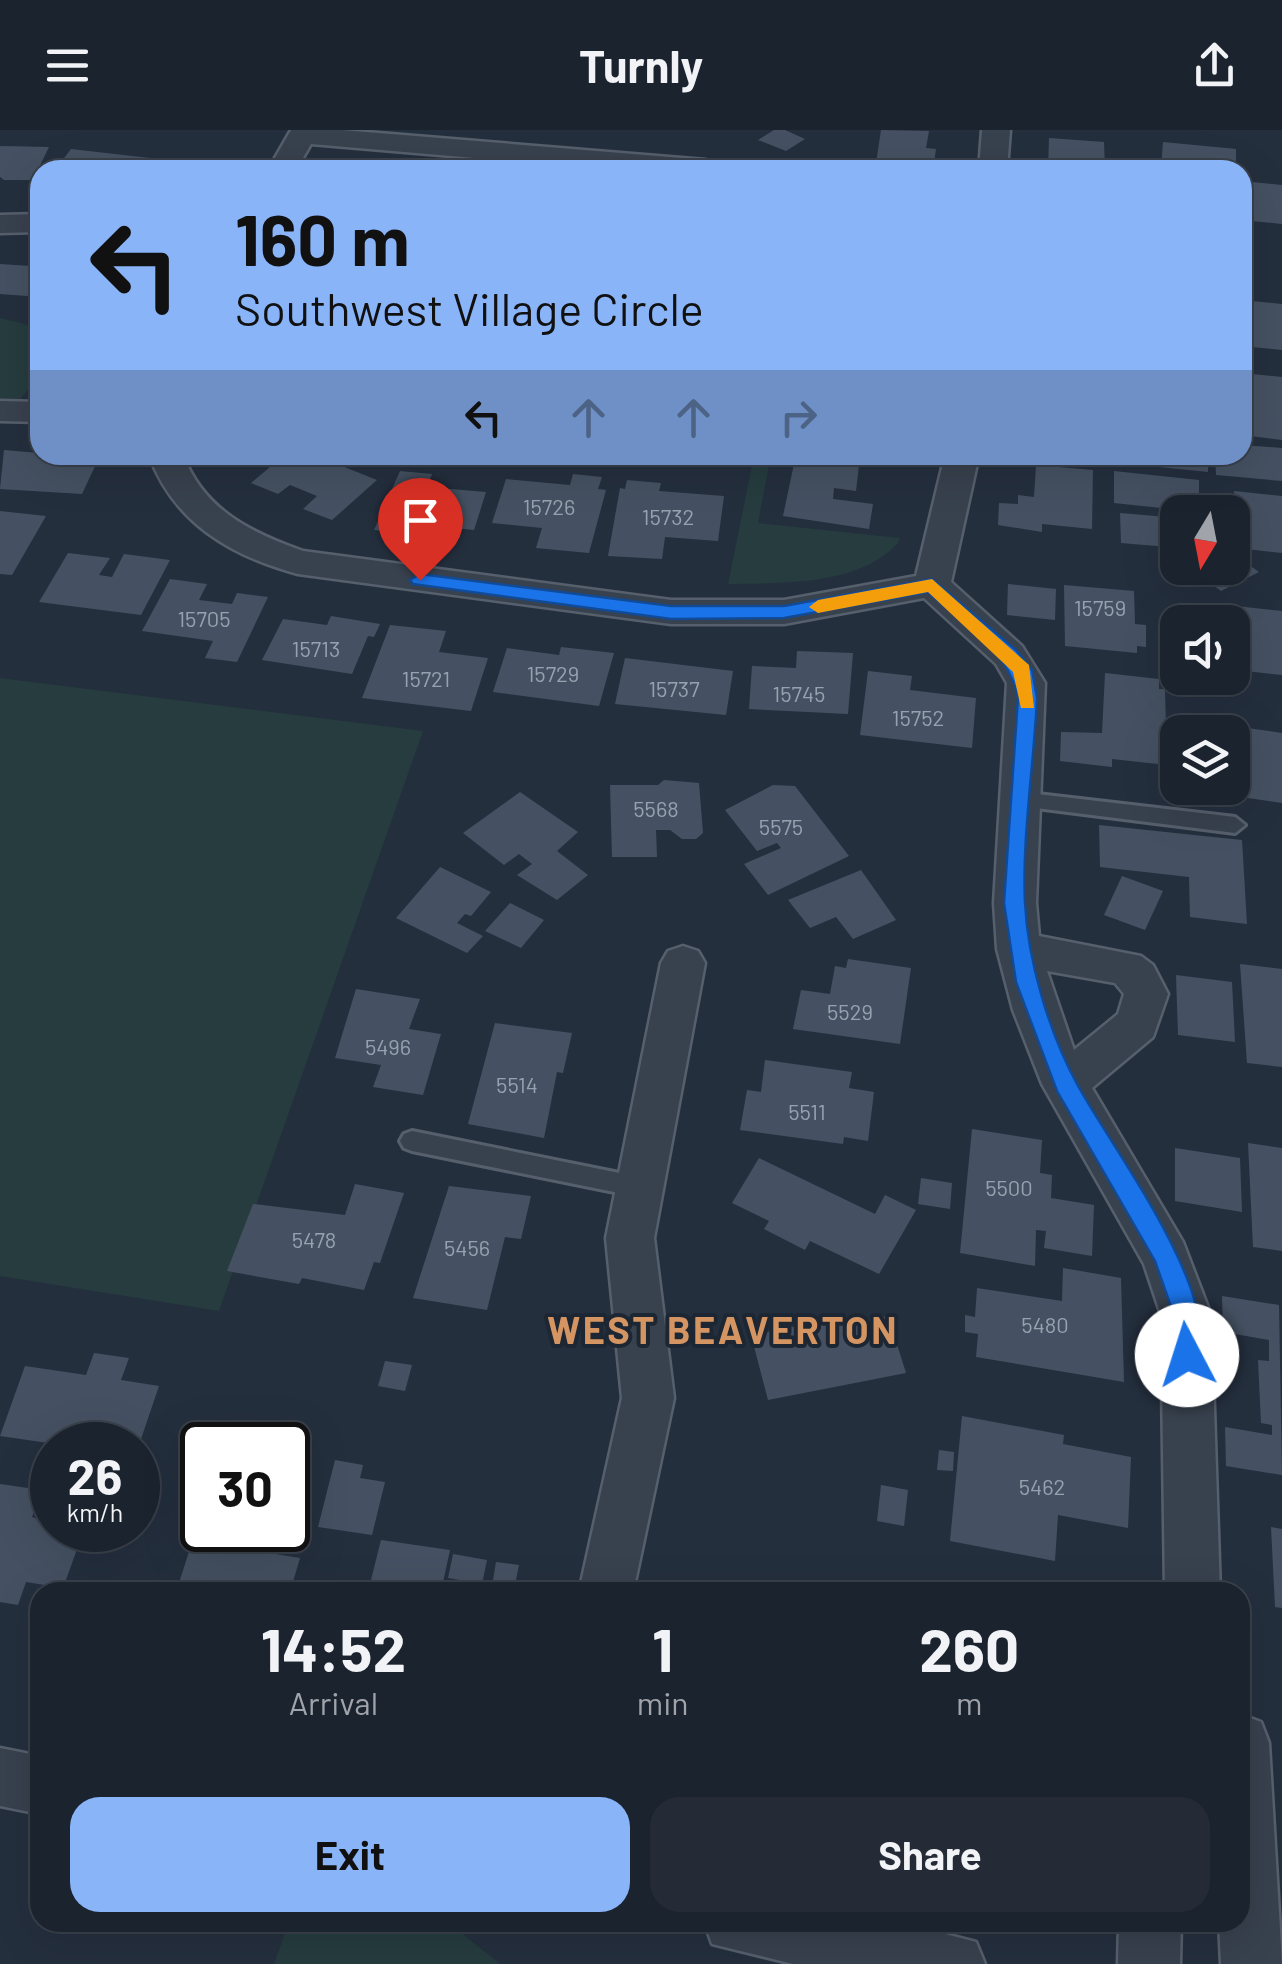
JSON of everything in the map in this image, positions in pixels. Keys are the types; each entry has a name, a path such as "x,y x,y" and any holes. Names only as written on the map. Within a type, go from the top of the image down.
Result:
{"street":[{"path":"993,160 996,130"},
{"path":"288,160 304,133 606,160"},
{"path":"0,224 30,224"},
{"path":"0,410 30,412"},
{"path":"171,465 188,499 220,528 253,546 331,568 671,612 784,612 932,586"},
{"path":"932,586 960,465"},
{"path":"932,586 1022,670 1028,698 1015,903 1020,948 1036,1010 1065,1084 1166,1257 1186,1315 1193,1582"},
{"path":"1020,948 1126,968 1138,977 1146,994 1138,1024 1065,1084"},
{"path":"608,1582 648,1398 630,1238 683,963"},
{"path":"0,1777 30,1782"},
{"path":"1250,1927 1252,1964"},
{"path":"786,1932 954,1964"},
{"path":"1149,1964 1150,1932"}],"lane":[{"path":"1020,799 1235,825"},
{"path":"412,1141 640,1187"}],"green space":[{"path":"0,318 30,327 30,385 19,400 0,411"},
{"path":"752,465 769,465 758,523 900,538 881,558 840,575 794,582 728,584"},
{"path":"0,678 423,731 219,1311 0,1276"},
{"path":"285,1932 460,1932 500,1964 274,1964"}],"building":[{"path":"774,130 785,130 805,139 786,151 758,140"},
{"path":"881,130 929,131 926,148 936,149 934,160 876,160"},
{"path":"1049,138 1104,142 1105,160 1048,160"},
{"path":"1163,142 1236,149 1236,160 1162,160"},
{"path":"0,146 49,147 43,160 30,160 30,180 0,177"},
{"path":"71,149 150,158 148,160 63,160"},
{"path":"1252,182 1282,185 1282,224 1252,221"},
{"path":"0,264 30,266 30,296 0,294"},
{"path":"1252,301 1282,304 1282,350 1252,347"},
{"path":"1252,374 1282,377 1282,440 1252,436"},
{"path":"1252,446 1282,448 1282,481 1216,475 1216,465 1252,465"},
{"path":"4,450 30,453 30,465 96,465 82,494 0,489"},
{"path":"272,465 340,465 377,480 332,520 303,509 317,496 290,485 278,494 251,483"},
{"path":"794,465 859,465 856,491 834,488 833,499 873,504 869,529 783,516"},
{"path":"1036,465 1093,470 1092,529 1042,524 1042,532 998,525 999,503 1018,504 1018,495 1034,497"},
{"path":"1208,465 1208,472 1159,467"},
{"path":"400,471 432,474 427,487 486,492 474,530 425,525 421,535 374,530"},
{"path":"1114,471 1199,480 1199,495 1160,495 1160,508 1114,503"},
{"path":"573,474 602,477 598,489 606,490 589,553 536,548 542,528 492,523 506,479 570,485"},
{"path":"627,480 661,483 659,491 724,496 718,541 665,537 662,559 608,556 620,488 625,489"},
{"path":"1234,491 1282,496 1282,553 1250,549 1250,495 1234,495"},
{"path":"0,511 46,516 12,575 0,574"},
{"path":"1120,513 1160,516 1160,546 1121,543"},
{"path":"68,553 110,558 99,575 112,577 124,554 170,560 141,615 39,602"},
{"path":"170,579 207,584 199,600 232,604 237,593 268,597 237,662 205,658 213,641 142,631"},
{"path":"1008,584 1056,589 1055,620 1007,615"},
{"path":"1064,585 1134,591 1135,624 1146,625 1146,647 1137,646 1137,653 1065,646"},
{"path":"1250,608 1282,611 1282,675 1250,671"},
{"path":"331,616 380,624 374,637 368,636 352,674 262,660 283,619 327,625"},
{"path":"390,625 446,631 439,652 488,658 471,711 362,698"},
{"path":"561,647 614,653 599,706 493,692 507,648 559,655"},
{"path":"797,651 853,653 848,714 749,709 752,666 796,668"},
{"path":"625,658 733,671 726,715 615,704"},
{"path":"868,671 912,676 910,690 976,698 972,748 860,735"},
{"path":"1105,673 1159,679 1160,695 1165,695 1166,715 1160,715 1160,764 1112,759 1112,767 1060,761 1061,732 1102,733"},
{"path":"1250,728 1282,733 1282,803 1250,798"},
{"path":"664,780 699,783 703,833 696,839 682,839 670,830 656,830 657,857 612,857 610,785 658,785"},
{"path":"773,785 795,786 849,856 768,895 744,864 781,848 777,843 757,851 725,810"},
{"path":"520,792 578,832 557,851 588,875 557,900 517,875 532,864 519,854 504,865 463,833"},
{"path":"1099,825 1242,840 1247,924 1190,917 1189,877 1100,867"},
{"path":"440,867 491,892 471,916 465,914 457,923 483,936 467,953 396,918"},
{"path":"861,870 896,920 853,939 836,917 810,928 788,900"},
{"path":"1122,876 1163,891 1145,930 1104,915"},
{"path":"510,903 544,920 521,948 485,931"},
{"path":"848,959 911,968 900,1044 793,1029 801,990 830,994 835,966 846,968"},
{"path":"1240,964 1282,969 1282,1067 1247,1063"},
{"path":"1176,975 1232,982 1235,1042 1178,1035"},
{"path":"356,989 420,999 409,1029 441,1034 423,1095 373,1087 381,1065 335,1058"},
{"path":"495,1023 572,1033 563,1073 557,1072 544,1138 468,1124"},
{"path":"765,1060 852,1072 849,1088 874,1092 868,1141 844,1137 843,1144 740,1130 747,1090 761,1092"},
{"path":"972,1129 1042,1140 1040,1173 1052,1175 1051,1198 1094,1205 1092,1256 1044,1248 1046,1231 1036,1230 1035,1266 960,1253"},
{"path":"1248,1143 1282,1148 1282,1251 1253,1247"},
{"path":"1175,1148 1240,1158 1242,1212 1175,1201"},
{"path":"759,1158 875,1214 885,1195 916,1210 879,1274 810,1241 805,1250 764,1229 769,1221 732,1203"},
{"path":"921,1178 952,1183 950,1209 918,1204"},
{"path":"355,1184 404,1193 380,1263 374,1262 364,1290 302,1278 299,1284 227,1271 253,1204 345,1215"},
{"path":"449,1186 531,1196 521,1239 505,1237 487,1310 413,1298"},
{"path":"1063,1268 1121,1278 1124,1382 976,1357 978,1334 965,1332 965,1315 975,1317 977,1288 1062,1301"},
{"path":"1222,1296 1279,1305 1282,1475 1226,1466 1225,1427 1272,1435 1272,1425 1261,1423 1258,1360 1269,1361 1269,1340 1223,1332"},
{"path":"850,1316 852,1322 888,1316 906,1373 768,1400 751,1335"},
{"path":"94,1353 129,1358 121,1380 159,1386 147,1422 30,1422 30,1440 0,1436 25,1366 86,1375"},
{"path":"385,1361 412,1365 405,1391 378,1386"},
{"path":"962,1416 1064,1435 1063,1444 1131,1457 1128,1528 1058,1515 1055,1561 950,1541"},
{"path":"939,1450 954,1452 953,1471 937,1470"},
{"path":"335,1460 363,1465 360,1478 385,1482 372,1535 318,1527"},
{"path":"0,1484 30,1488 30,1552 76,1552 65,1582 26,1582 18,1605 0,1602"},
{"path":"881,1485 908,1490 904,1526 877,1521"},
{"path":"1271,1527 1282,1529 1282,1608 1275,1607"},
{"path":"381,1540 450,1550 443,1582 370,1582"},
{"path":"189,1552 263,1552 300,1558 293,1582 179,1582"},
{"path":"453,1554 487,1560 482,1582 448,1578"},
{"path":"496,1562 519,1565 516,1582 493,1582"}],"slow traffic":[{"path":"818,607 932,586 1022,670 1027,703"}],"district":[{"name":"WEST BEAVERTON","path":"723,1329"}],"route":[{"path":"420,580 671,612 784,612 932,586 1009,654 1022,670 1028,698 1015,903 1027,982 1065,1084 1166,1257 1186,1315 1187,1355"}]}
